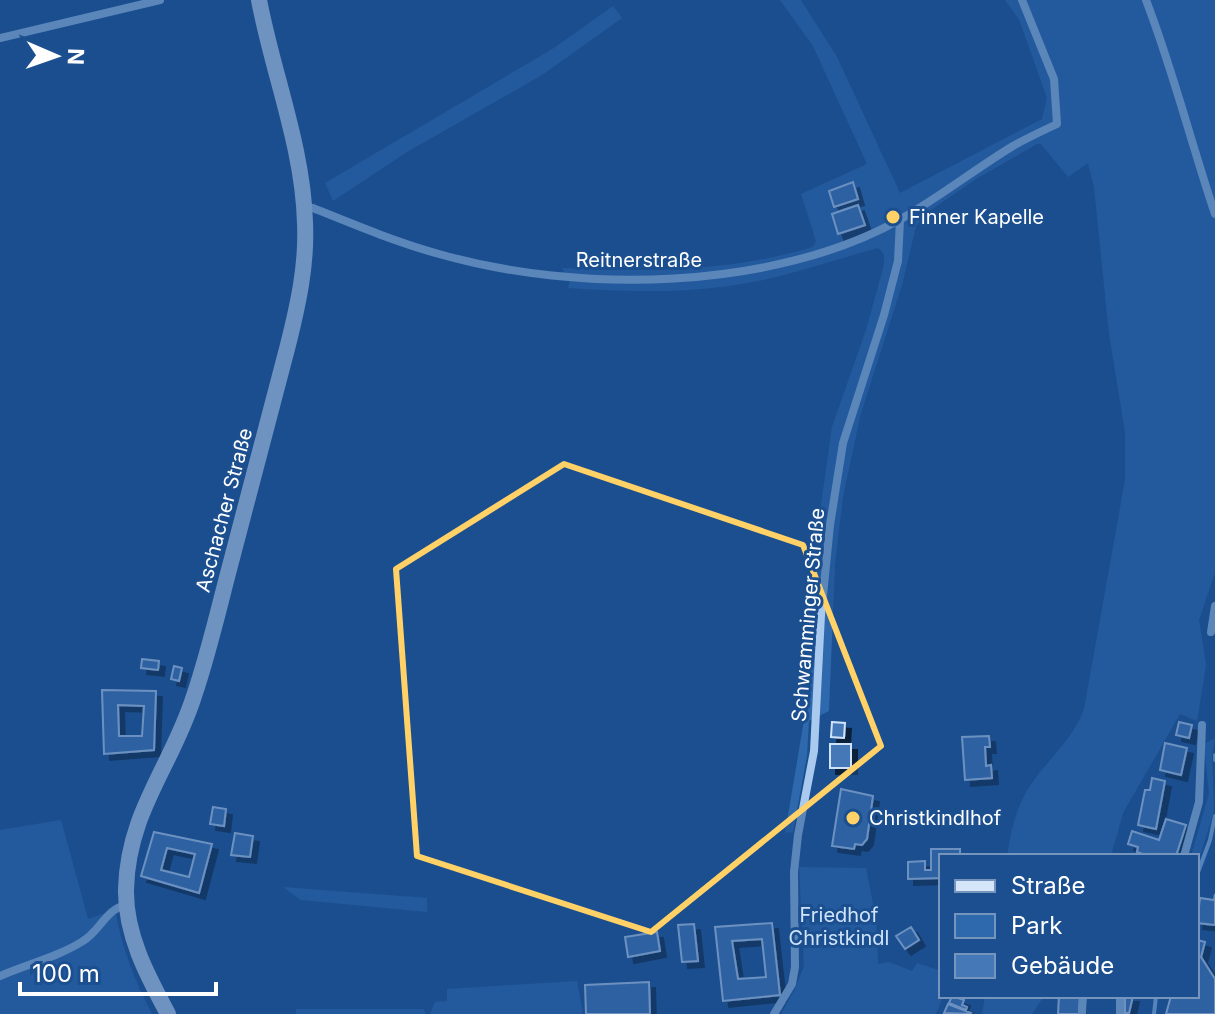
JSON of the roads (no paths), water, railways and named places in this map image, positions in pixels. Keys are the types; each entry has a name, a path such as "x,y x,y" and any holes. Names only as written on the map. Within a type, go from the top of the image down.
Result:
{"street":[{"path":"0,38 160,0"},
{"name":"Aschacher Straße","path":"168,1014 137,950 126,905 127,866 135,829 193,701 302,284 305,209 296,154 259,0"},
{"name":"Reitnerstraße","path":"305,209 313,208 385,237 441,255 529,272 678,279 754,270 832,249 900,220 1014,146 1057,124 1054,79 1022,0"},
{"path":"1146,0 1168,58 1215,214"},
{"name":"Schwamminger Straße","path":"774,1014 792,984 795,967 794,872 814,751 822,592 838,474 851,415 898,261 900,220"},
{"path":"1211,632 1215,606"},
{"path":"1185,854 1199,802 1202,725"},
{"path":"0,976 78,944 95,932 112,910 126,905"}],"waterway":[{"path":"1215,755 1215,760"},
{"path":"1199,870 1215,816"},
{"path":"1154,1014 1156,998"}],"place":[{"name":"Finner Kapelle","path":"893,217"},
{"name":"Christkindlhof","path":"853,818"}],"park label":[{"name":"Friedhof Christkindl","path":"839,926"}]}
